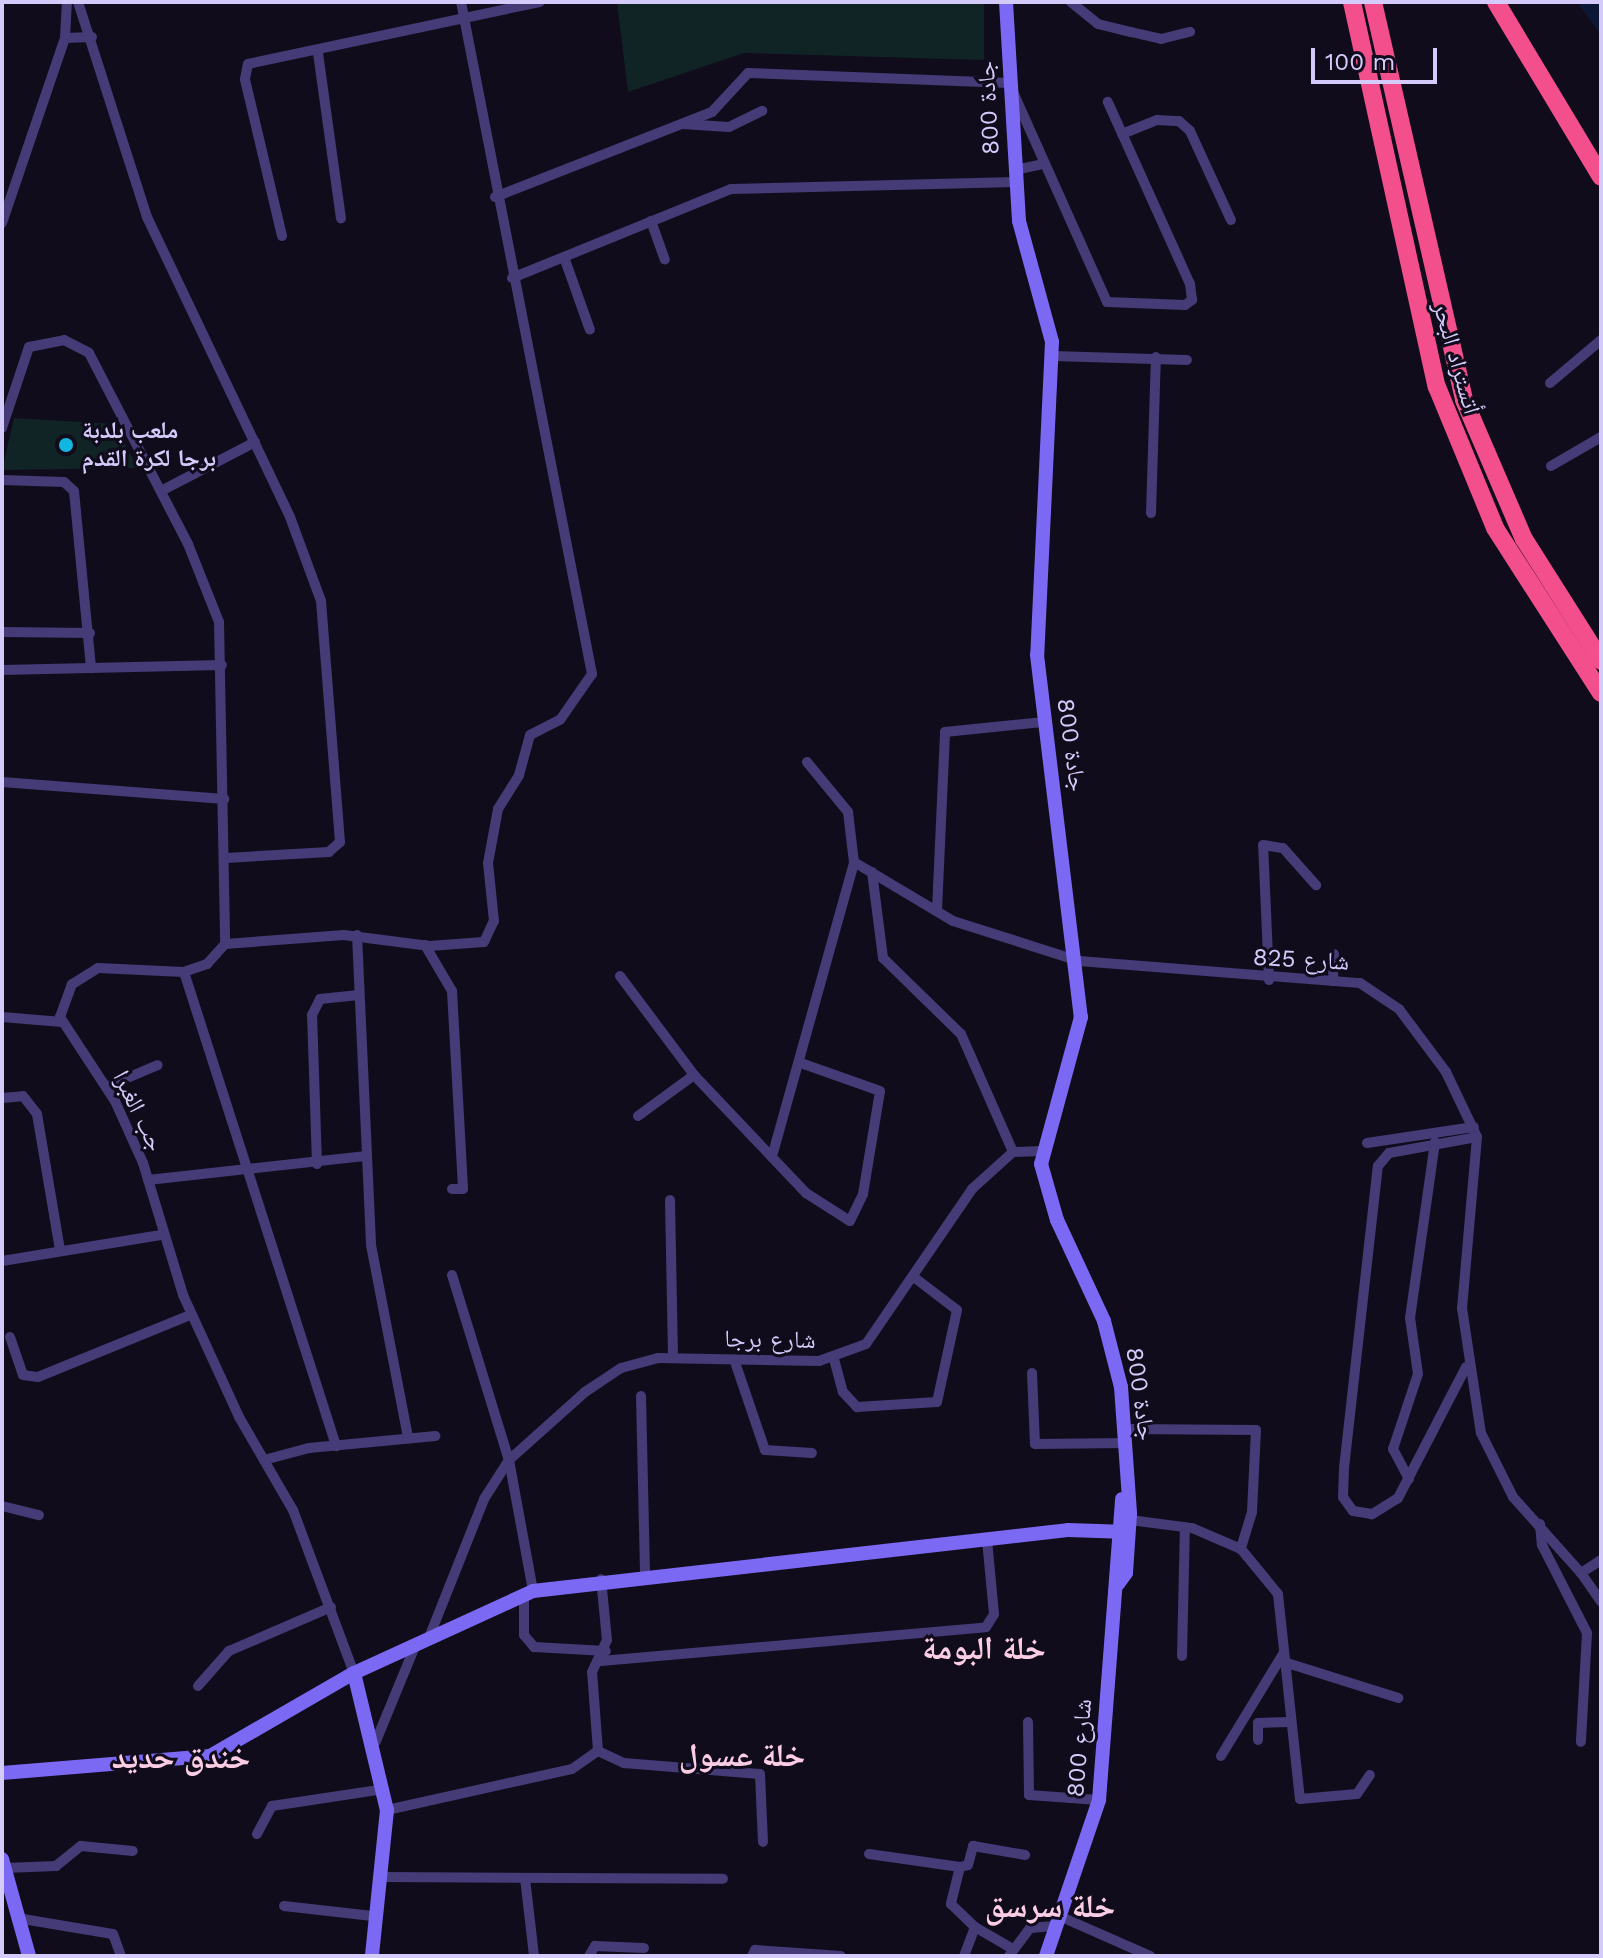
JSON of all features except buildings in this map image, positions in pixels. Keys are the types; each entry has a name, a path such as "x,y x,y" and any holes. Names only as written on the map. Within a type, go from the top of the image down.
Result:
{"highway":[{"name":"أتستراد البحر","path":"1352,2 1442,401 1495,528 1601,693"},
{"name":"أتستراد البحر","path":"1373,2 1464,400 1524,539 1601,661"},
{"path":"1496,2 1601,177"}],"main road":[{"name":"جادة 800","path":"1006,2 1015,176 1025,259 1053,356 1038,615 1044,722 1079,961 1081,1017 1041,1151 1057,1220 1111,1343 1126,1436 1126,1477"},
{"name":"شارع 800","path":"1046,1956 1099,1800 1118,1584 1126,1573 1126,1477"},
{"path":"2,1773 197,1760 354,1673 430,1635 528,1593 601,1578 1128,1526"},
{"path":"354,1673 376,1741 387,1810 384,1877 372,1916 372,1956"},
{"path":"3,1864 29,1956"}],"street":[{"path":"2,223 65,38 67,2"},
{"path":"78,2 92,37 147,217 255,442 320,592 340,842 329,852 226,858"},
{"path":"225,944 357,935 425,945 470,945 491,936 488,863 498,809 519,775 530,735 560,720 592,672 495,197 461,2"},
{"path":"282,236 246,69 255,60 318,53 539,2"},
{"path":"1071,2 1098,24 1161,39 1190,32"},
{"path":"65,38 92,37"},
{"path":"318,53 341,218"},
{"path":"495,197 717,109 748,73 1009,83 1107,302 1185,305 1192,300 1190,284 1108,102"},
{"path":"676,125 729,127 762,111"},
{"path":"1122,134 1157,120 1179,121 1190,131 1231,220"},
{"path":"512,278 731,189 1015,176 1043,164"},
{"path":"651,221 665,260"},
{"path":"564,257 590,330"},
{"path":"2,428 5,400 29,347 52,339 80,345 101,370 212,598 222,665 226,858 225,944 207,964 184,972 98,968 67,991 62,1022 2,1017"},
{"path":"1550,383 1601,340"},
{"path":"1053,356 1187,360"},
{"path":"1151,513 1156,357"},
{"path":"1551,466 1601,437"},
{"path":"161,491 255,442"},
{"path":"2,480 72,488 90,633 91,668"},
{"path":"2,632 90,633"},
{"path":"2,670 222,665"},
{"path":"937,910 945,732 1044,722"},
{"path":"773,1153 801,1063 854,862 848,812 807,762"},
{"path":"2,782 224,799"},
{"path":"1269,980 1263,845 1283,848 1316,885"},
{"name":"شارع 825","path":"854,862 937,910 1032,951 1079,961 1269,980 1365,985 1399,1009 1446,1072 1475,1132"},
{"path":"872,872 883,958 961,1034 1013,1152 1041,1151"},
{"path":"357,935 371,1245 408,1438"},
{"path":"425,945 452,991 463,1189 452,1189"},
{"path":"1333,981 1334,954"},
{"path":"184,972 336,1446"},
{"path":"620,976 694,1075 829,1214 849,1221 856,1216 880,1091 801,1063"},
{"path":"317,1164 312,1015 320,999 359,995"},
{"name":"جب الغبرا","path":"62,1022 106,1087 148,1180 161,1235 192,1314 264,1460 293,1510 354,1673"},
{"path":"106,1087 158,1065"},
{"path":"638,1116 694,1075"},
{"path":"2,1098 23,1096 37,1114 60,1250"},
{"path":"1466,1367 1393,1504 1372,1514 1353,1511 1343,1497 1378,1166 1386,1154 1475,1132"},
{"path":"1367,1143 1475,1132"},
{"path":"1475,1132 1462,1308 1466,1367 1494,1468 1581,1573 1601,1602"},
{"path":"1409,1479 1393,1449 1418,1374 1410,1318 1435,1142"},
{"name":"شارع برجا","path":"430,1635 474,1517 509,1460 615,1371 673,1356 735,1362 834,1359 879,1332 978,1180 1013,1152"},
{"path":"148,1180 317,1164 367,1156"},
{"path":"670,1200 673,1356"},
{"path":"2,1261 161,1235"},
{"path":"452,1275 509,1460 528,1593 524,1635 534,1647 604,1656 986,1627 994,1614 987,1540"},
{"path":"834,1359 843,1392 857,1407 937,1402 957,1310 915,1278"},
{"path":"10,1337 23,1375 38,1377 192,1314"},
{"path":"735,1362 765,1450 812,1453"},
{"path":"1032,1373 1035,1444 1256,1430 1252,1512 1241,1549"},
{"path":"641,1396 645,1574"},
{"path":"264,1460 336,1446 435,1436"},
{"path":"2,1506 39,1515"},
{"path":"1540,1524 1542,1545 1587,1633 1581,1742"},
{"path":"1128,1526 1185,1527 1241,1549 1278,1594 1300,1799 1357,1794 1370,1775"},
{"path":"1182,1656 1185,1527"},
{"path":"1581,1573 1601,1560"},
{"path":"598,1751 592,1672 604,1656 601,1578"},
{"path":"198,1686 229,1651 331,1607"},
{"path":"376,1741 416,1644"},
{"path":"1284,1657 1398,1698"},
{"path":"1221,1756 1284,1657"},
{"path":"1028,1722 1029,1795 1099,1800"},
{"path":"1258,1740 1258,1723 1290,1722"},
{"path":"387,1810 572,1769 598,1751"},
{"path":"598,1751 624,1763 760,1774 763,1842"},
{"path":"257,1834 272,1806 384,1789"},
{"path":"3,1864 56,1866 81,1846 133,1851"},
{"path":"1025,1855 973,1846 960,1867 951,1904 975,1927 1011,1952 1030,1928 1056,1920 1150,1956"},
{"path":"869,1854 960,1867"},
{"path":"384,1877 723,1879"},
{"path":"525,1878 534,1956"},
{"path":"284,1906 372,1916"},
{"path":"17,1918 113,1934 121,1956"},
{"path":"962,1956 975,1927"},
{"path":"589,1956 595,1946 644,1948"},
{"path":"752,1956 755,1950 841,1956"}],"green space":[{"path":"617,2 984,2 984,60 744,53 628,92"},
{"name":"ملعب بلدبة برجا لكرة القدم","path":"14,418 114,424 138,468 2,470"}],"water":[{"path":"1577,2 1601,2 1601,35"}],"place":[{"name":"ملعب بلدبة برجا لكرة القدم","path":"66,445"}],"district":[{"name":"خلة البومة","path":"984,1648"},
{"name":"خلة عسول","path":"742,1755"},
{"name":"خندق حديد","path":"181,1757"},
{"name":"خلة سرسق","path":"1050,1906"}]}
